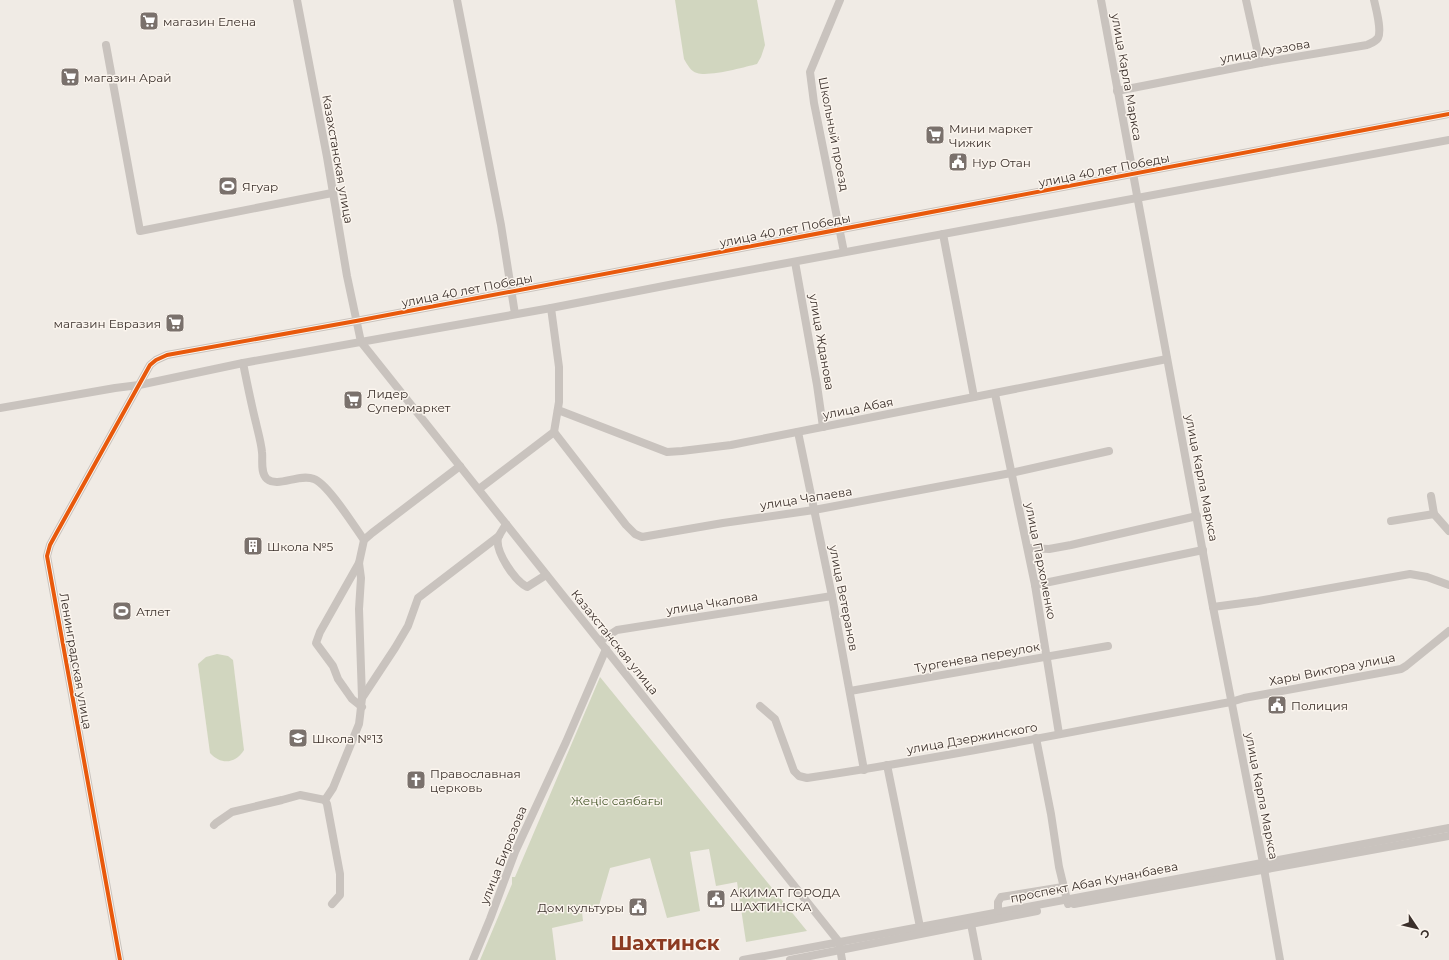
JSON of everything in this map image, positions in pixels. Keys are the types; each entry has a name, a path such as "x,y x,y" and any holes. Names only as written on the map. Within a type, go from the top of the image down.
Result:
{"street":[{"name":"Казахстанская улица","path":"297,0 327,157 332,194 361,342 839,942 842,960"},
{"path":"457,0 506,252 515,314"},
{"name":"Школьный проезд","path":"840,0 810,72 814,103 844,252"},
{"name":"улица Карла Маркса","path":"1101,0 1231,702 1264,866 1280,960"},
{"path":"1246,0 1260,63"},
{"name":"улица Ауэзова","path":"1117,91 1260,63 1367,45 1374,42 1378,38 1379,32 1374,0"},
{"path":"106,45 140,231 332,194"},
{"name":"улица 40 лет Победы","path":"139,385 150,365 156,360 167,355 512,292 1449,114"},
{"path":"0,408 139,385 243,363 552,308 844,252 1449,140"},
{"path":"944,234 974,397"},
{"name":"улица Жданова","path":"795,262 823,427"},
{"path":"478,489 554,432 560,402 559,367 552,308"},
{"name":"улица Абая","path":"558,410 667,452 682,451 731,445 1167,359"},
{"path":"243,363 262,453 263,471 267,479 271,481 284,482 296,478 306,477 316,479 328,490 364,540"},
{"name":"Ленинградская улица","path":"120,960 48,556 50,545 139,385"},
{"name":"улица Пархоменко","path":"995,394 1028,548 1059,734"},
{"name":"улица Чапаева","path":"554,432 626,525 635,534 642,537 723,523 814,510 1011,473 1109,451"},
{"name":"улица Ветеранов","path":"798,432 832,596 864,770"},
{"path":"362,707 352,699 338,679 333,666 316,643 320,632 359,563 364,540 460,466"},
{"path":"1431,496 1434,514 1449,531"},
{"path":"1391,521 1434,514"},
{"path":"1028,548 1049,549 1197,516"},
{"path":"362,698 405,632 414,613 418,598 499,536 506,524"},
{"path":"499,536 498,546 503,559 522,584 527,587 546,575"},
{"path":"1034,585 1203,550"},
{"path":"325,800 333,788 358,724 362,707 359,609 361,578 359,563"},
{"path":"1213,606 1258,601 1410,574 1428,577 1449,585"},
{"name":"улица Чкалова","path":"600,641 617,630 832,596"},
{"name":"Хары Виктора улица","path":"1231,702 1244,698 1401,668 1406,666 1449,631"},
{"name":"Тургенева переулок","path":"850,691 1108,646"},
{"name":"улица Бирюзова","path":"473,960 515,852 566,742 606,649"},
{"name":"улица Дзержинского","path":"760,706 775,719 794,771 799,776 807,778 864,770 1231,702"},
{"path":"1036,738 1067,902"},
{"path":"887,765 920,927"},
{"path":"214,826 232,812 300,794 325,800"},
{"path":"325,800 340,874 340,895 332,904"},
{"name":"проспект Абая Кунанбаева","path":"1264,866 1449,828"},
{"name":"проспект Абая Кунанбаева","path":"743,960 998,912 1067,902 1264,866 1449,836"},
{"path":"998,912 998,902 1001,897 1064,887"},
{"name":"проспект Абая Кунанбаева","path":"790,960 971,924 1067,902"},
{"path":"971,924 978,960"}],"green space":[{"path":"675,0 757,0 765,45 757,64 710,74 697,73 689,68 684,59"},
{"path":"217,654 228,656 233,660 244,750 236,758 228,761 219,760 210,753 198,664 206,657"},
{"name":"Жеңіс саябағы","path":"600,677 807,931 746,942 737,882 716,886 709,849 690,852 700,911 667,918 650,858 610,868 598,909 582,912 583,921 552,928 556,960 480,960 512,884 512,877 515,877"}],"cycle path":[{"path":"120,960 47,556 50,545 56,534 150,365 156,360 167,355 356,321 1449,114"}],"place":[{"name":"магазин Елена","path":"149,21"},
{"name":"магазин Арай","path":"70,77"},
{"name":"Мини маркет Чижик","path":"935,135"},
{"name":"Нур Отан","path":"958,162"},
{"name":"Ягуар","path":"228,186"},
{"name":"магазин Евразия","path":"175,323"},
{"name":"Лидер Супермаркет","path":"353,400"},
{"name":"Школа №5","path":"253,546"},
{"name":"Атлет","path":"122,611"},
{"name":"Полиция","path":"1277,705"},
{"name":"Школа №13","path":"298,738"},
{"name":"Православная церковь","path":"416,780"},
{"name":"АКИМАТ ГОРОДА ШАХТИНСКА","path":"716,899"},
{"name":"Дом культуры","path":"638,907"}],"district":[{"name":"Шахтинск","path":"665,943"}]}
